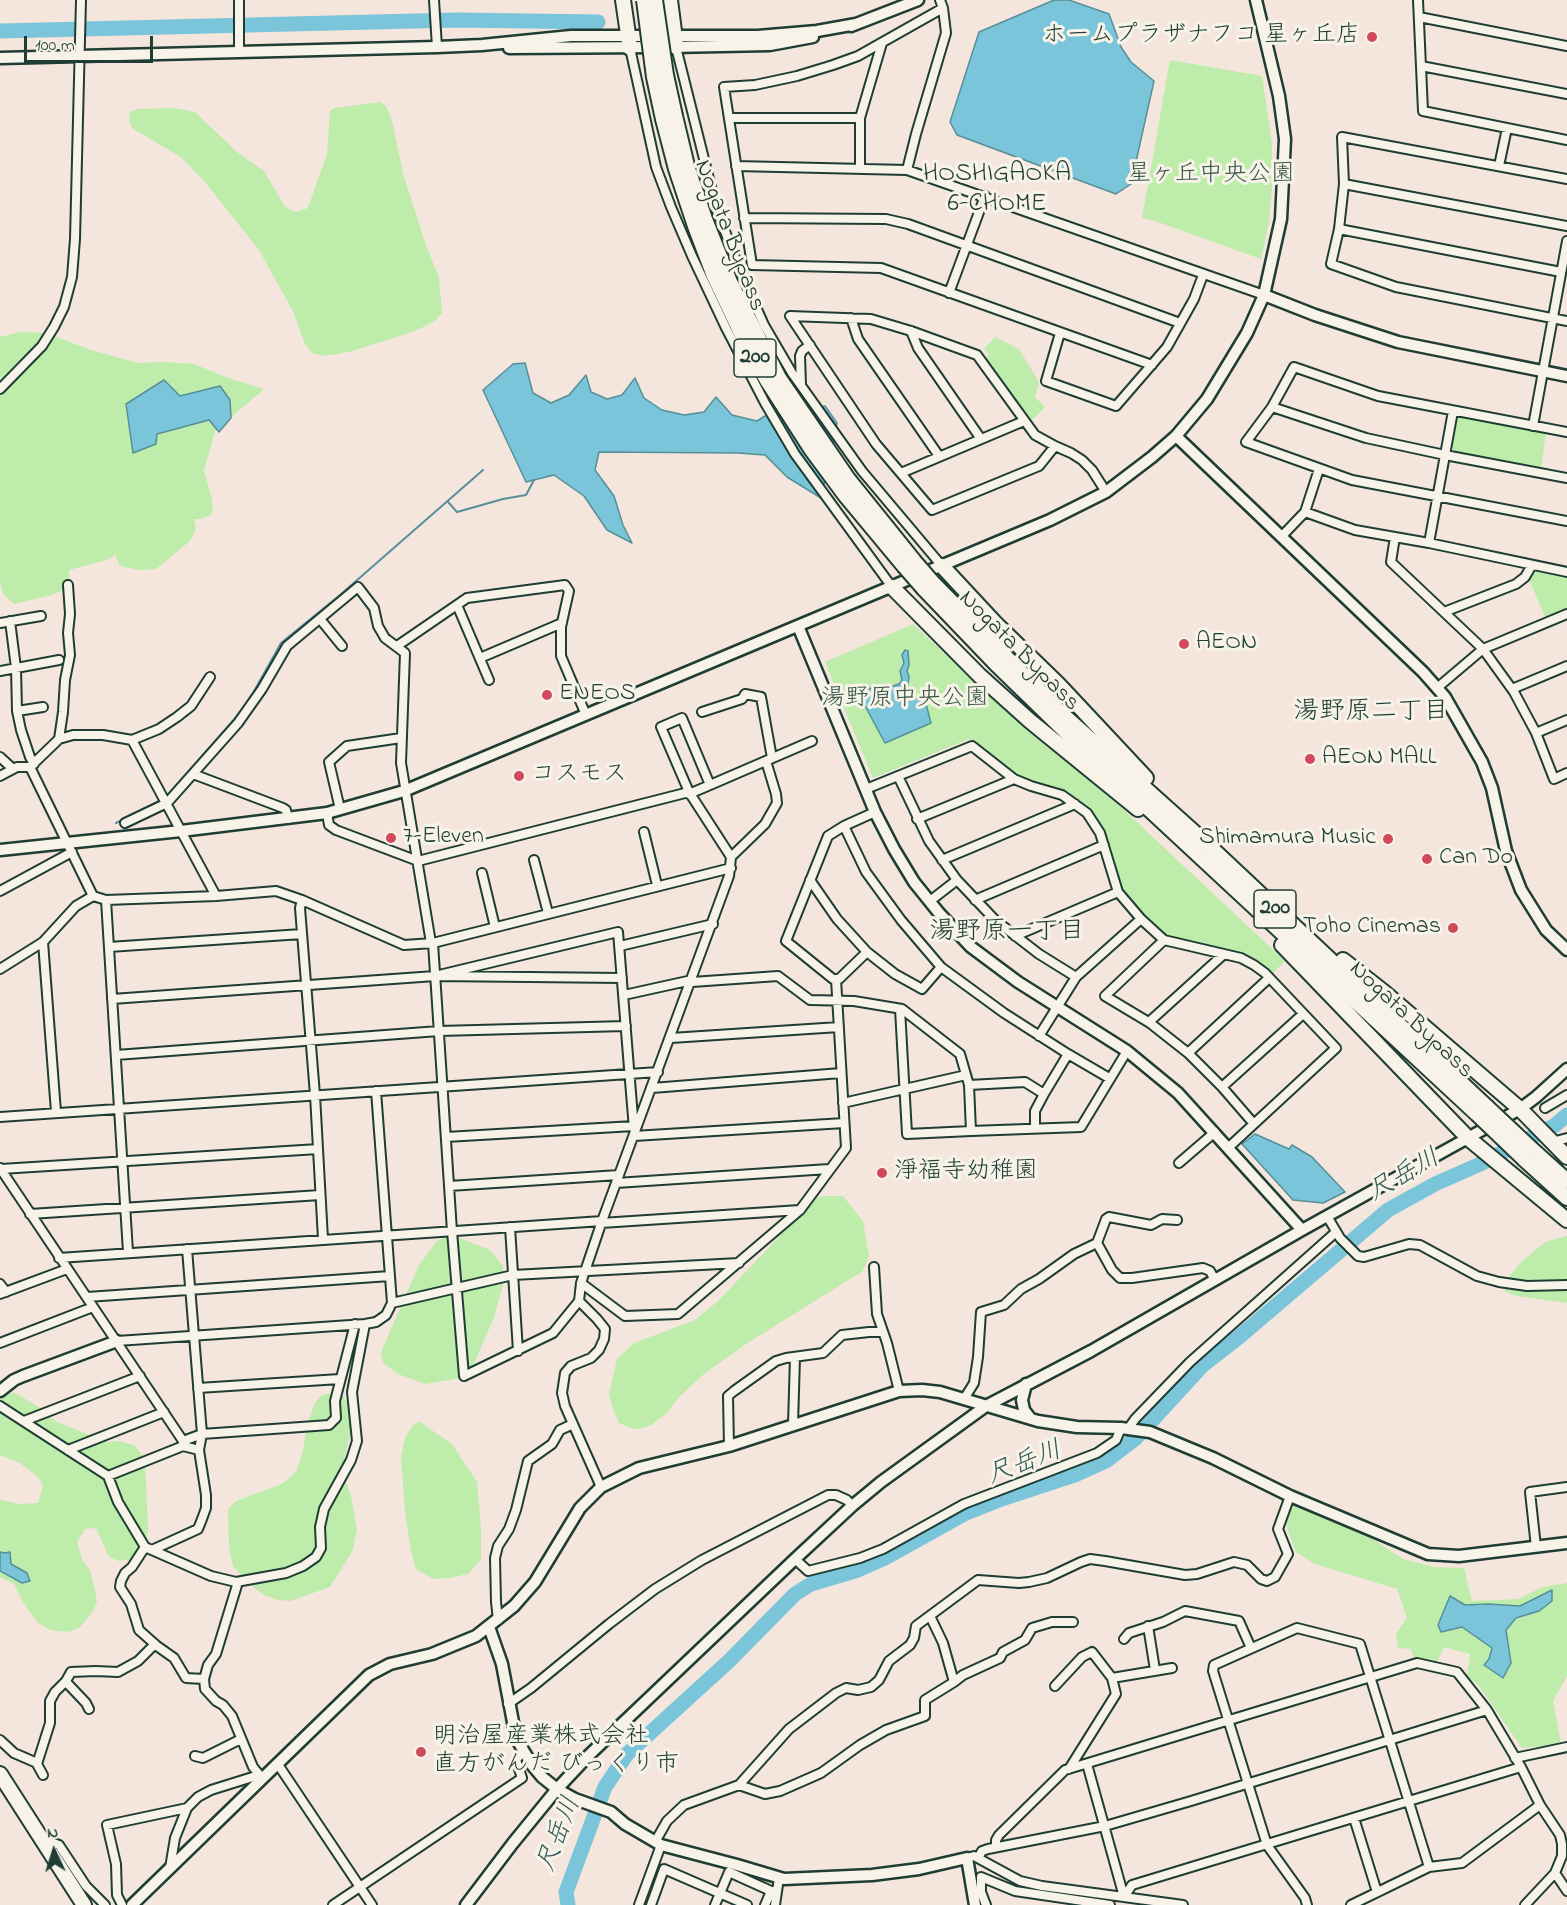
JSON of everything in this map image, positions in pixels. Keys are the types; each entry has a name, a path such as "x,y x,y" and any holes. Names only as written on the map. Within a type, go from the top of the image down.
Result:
{"highway":[{"path":"623,0 629,42"},
{"name":"Nogata Bypass","path":"644,0 650,48 669,118"},
{"name":"Nogata Bypass","path":"655,0 676,169 714,276 741,333 768,382 811,449 845,495 996,664 1058,724 1203,850 1237,873 1530,1156 1567,1198"},
{"path":"670,0 676,41"},
{"path":"942,566 995,623 1058,684 1203,850"},
{"path":"892,587 980,676 1030,721 1122,797 1203,850"},
{"name":"Nogata Bypass","path":"1203,850 1245,898 1482,1110"},
{"path":"1237,873 1291,914 1520,1109 1567,1157"},
{"path":"1245,898 1276,938 1468,1138 1567,1220"},
{"name":"Nogata Bypass","path":"1530,1156 1567,1181"},
{"path":"0,1774 6,1790 41,1838 84,1905"}],"street":[{"path":"0,389 42,346 64,306 72,277 81,0"},
{"path":"239,0 239,51"},
{"path":"434,0 437,47"},
{"path":"0,58 676,41 758,36 817,31 855,24 918,0"},
{"path":"0,850 70,847 288,819 327,813 405,791 1050,520 1106,492 1176,436 1207,399 1247,333 1263,295 1281,219 1284,139 1279,96 1256,0"},
{"path":"1418,0 1423,111 1567,140"},
{"path":"907,170 915,134 946,33 942,4 858,56 797,76 724,87 752,265 881,267 1152,365"},
{"path":"1419,17 1567,46"},
{"path":"676,41 716,207 740,271 764,325 801,386 862,471 942,566"},
{"path":"629,42 656,167 692,256 726,328 765,403 795,454 892,587"},
{"path":"860,168 860,118 882,43"},
{"path":"1421,66 1567,94"},
{"path":"729,118 860,118"},
{"path":"1499,166 1507,128"},
{"path":"1567,179 1342,137 1344,184 1339,229 1331,264 1396,287 1567,321"},
{"path":"736,166 907,170 1315,315 1398,342 1567,376"},
{"path":"1344,184 1567,226"},
{"path":"949,292 985,196"},
{"path":"744,218 886,219 908,224 1180,323"},
{"path":"1339,229 1561,272"},
{"path":"1533,426 1567,241"},
{"path":"1060,333 1046,381 1116,406 1167,347 1194,299 1203,275"},
{"path":"1055,446 1039,466 932,510 876,444 790,316 871,319 976,355 1035,435 1082,460 1092,470 1106,492"},
{"path":"851,318 858,339 939,456"},
{"path":"911,331 918,348 981,439"},
{"path":"801,386 800,356 802,351 810,345"},
{"path":"1567,432 1378,396 1294,367 1272,407 1246,442 1352,480 1567,521"},
{"path":"1272,407 1366,438 1445,456 1567,478"},
{"path":"1429,543 1453,411"},
{"path":"901,473 1024,421"},
{"path":"1176,436 1423,672 1445,697 1482,762 1492,788 1506,851 1521,890 1546,930 1567,950"},
{"path":"1281,537 1305,513 1319,469"},
{"path":"1305,513 1355,530 1567,572"},
{"path":"1395,537 1391,562 1483,649 1512,689 1536,733 1554,779 1567,773"},
{"path":"1444,612 1516,584 1525,577 1532,565"},
{"path":"59,740 70,655 68,585"},
{"path":"397,646 467,598 565,585 569,591 562,623 561,656 586,715"},
{"path":"125,823 165,799 193,774 238,723 262,689 287,646 358,587 374,608 378,626 385,638 405,653 401,763 432,943 464,1376 553,1333 579,1301 585,1270 634,1132 713,924 731,868 731,857 689,793 661,727 682,718 710,785"},
{"path":"457,605 489,680"},
{"path":"1437,688 1483,649 1567,614"},
{"path":"0,623 40,616"},
{"path":"320,619 342,646"},
{"path":"10,621 21,730 32,765 93,896"},
{"path":"480,658 562,623"},
{"path":"798,626 875,812 914,882 971,947 1018,982 1126,1051 1178,1093 1302,1230"},
{"path":"0,671 59,660"},
{"path":"1512,689 1567,666"},
{"path":"0,776 17,767 32,765 59,740 73,735 104,735 132,740 159,729 191,706 210,677"},
{"path":"702,712 742,699 745,694 761,697 777,803 765,824 731,857"},
{"path":"18,711 42,706"},
{"path":"1536,733 1567,720"},
{"path":"340,809 329,762 347,746 401,738"},
{"path":"132,740 216,896"},
{"path":"327,813 329,825 336,830 418,861 689,793 812,741"},
{"path":"866,789 972,746 1014,779 1062,795 1076,804 1094,822 1104,845 1118,892 1141,919 1164,940 1242,958 1269,978 1336,1048 1229,1147"},
{"path":"0,758 13,769"},
{"path":"193,774 283,808 286,810 288,819"},
{"path":"898,776 929,841 957,880 995,920 1039,954 1076,977"},
{"path":"917,819 1014,779"},
{"path":"942,860 1076,804"},
{"path":"867,952 839,979 833,979 786,941 828,836 875,812"},
{"path":"844,826 866,872 901,920 941,967 988,1002 1109,1078"},
{"path":"644,832 657,885"},
{"path":"975,900 1104,845"},
{"path":"0,891 70,847"},
{"path":"534,860 548,914"},
{"path":"0,969 43,942 76,906 93,896 106,900 216,896 276,891 302,900 404,945 432,943 731,868"},
{"path":"482,873 495,927"},
{"path":"810,880 837,919 867,952 895,974 922,989 941,967"},
{"path":"930,901 957,880"},
{"path":"1015,936 1118,892"},
{"path":"106,900 128,1252"},
{"path":"302,900 300,908 315,1095 323,1239"},
{"path":"1040,1036 1076,977 1141,919"},
{"path":"620,946 713,924"},
{"path":"435,976 618,932 634,1132"},
{"path":"109,947 302,934"},
{"path":"1164,940 1105,996 1149,1022 1188,1053 1254,1124"},
{"path":"43,942 56,1112"},
{"path":"1149,1022 1224,954"},
{"path":"112,999 435,976 622,978"},
{"path":"624,995 692,981 778,976 810,1000 837,999 900,1009 960,1054 969,1086 971,1131"},
{"path":"1188,1053 1269,978"},
{"path":"581,1283 625,1316 678,1314 800,1210 846,1148 836,979"},
{"path":"900,1009 907,1134 1081,1126 1126,1051"},
{"path":"1222,1087 1303,1014"},
{"path":"116,1054 439,1031 626,1026"},
{"path":"670,1038 839,1027"},
{"path":"1035,1128 1035,1111 1068,1054"},
{"path":"466,1905 557,1789 613,1731 852,1506 881,1482 986,1406 1091,1351 1520,1109 1567,1069"},
{"path":"0,1117 658,1072"},
{"path":"652,1088 841,1073"},
{"path":"843,1103 966,1075"},
{"path":"969,1086 1025,1082 1044,1094"},
{"path":"0,1391 23,1376 117,1341 365,1324 376,1322 386,1315 392,1304 376,1091"},
{"path":"1545,1108 1567,1095"},
{"path":"446,1137 844,1123"},
{"path":"1179,1163 1215,1132"},
{"path":"1552,1142 1567,1138"},
{"path":"0,1169 318,1149"},
{"path":"0,1169 183,1443 199,1450"},
{"path":"449,1186 830,1169"},
{"path":"30,1214 320,1195"},
{"path":"59,1258 323,1239 800,1210"},
{"path":"964,1399 974,1383 981,1312 1004,1305 1021,1289 1040,1279 1074,1254 1097,1243 1109,1216 1150,1225 1162,1219 1177,1220"},
{"path":"1327,1216 1340,1238 1358,1256 1364,1257 1409,1244 1420,1245 1477,1276 1499,1282 1527,1286 1567,1285"},
{"path":"510,1227 518,1351"},
{"path":"795,1559 808,1571 860,1558 876,1552 964,1504 1097,1453 1116,1440 1190,1362 1336,1232"},
{"path":"1097,1243 1112,1270 1120,1278 1203,1268 1210,1271 1215,1280"},
{"path":"188,1249 202,1434 199,1450 206,1508 198,1529 149,1548 125,1573 120,1587 131,1604 139,1630 174,1658 186,1678 204,1679"},
{"path":"392,1304 513,1275 740,1263"},
{"path":"874,1267 877,1314 899,1391"},
{"path":"0,1284 3,1293 68,1269"},
{"path":"87,1297 390,1276"},
{"path":"579,1301 604,1329 604,1339 599,1350 591,1358 571,1366 565,1373 562,1393 565,1406 601,1487"},
{"path":"0,1343 93,1307"},
{"path":"108,1476 202,1434 329,1425 336,1418 335,1401 355,1324"},
{"path":"0,1406 108,1476 118,1502 149,1548 211,1576 238,1582 286,1573 303,1566 316,1557 321,1548 320,1527 324,1509 351,1460 357,1441 352,1392 365,1324"},
{"path":"729,1446 728,1396 768,1365 786,1358 823,1353 842,1335 883,1332"},
{"path":"793,1425 795,1357"},
{"path":"24,1421 140,1376"},
{"path":"198,1388 340,1378"},
{"path":"1026,1384 1022,1400 1024,1410 1031,1419"},
{"path":"132,1905 261,1776 369,1675 390,1664 432,1654 457,1645 476,1636 498,1620 535,1582 580,1508 601,1487 639,1468 729,1446 899,1391 940,1392 1031,1419 1077,1427 1127,1428 1150,1432 1213,1458 1290,1496 1428,1554 1459,1556 1567,1543"},
{"path":"68,1450 164,1412"},
{"path":"498,1620 495,1558 498,1546 509,1529 516,1510 528,1461 552,1444 560,1430 573,1424"},
{"path":"1536,1547 1530,1492 1567,1487"},
{"path":"508,1704 655,1589 702,1560 828,1495 836,1495 847,1500 852,1506"},
{"path":"639,1905 667,1821 684,1805 739,1785 789,1729 836,1693 846,1688 858,1690 871,1687 879,1680 889,1661 910,1645 916,1626 978,1580 1029,1582 1047,1578 1090,1559 1185,1575 1197,1574 1234,1562 1247,1565 1261,1579 1267,1581 1275,1577 1288,1554 1278,1529 1290,1496"},
{"path":"238,1582 216,1654 208,1665 204,1679 205,1689 216,1701 224,1705 232,1716 253,1767 261,1776"},
{"path":"1124,1639 1130,1633 1163,1622 1185,1611 1239,1621 1251,1648"},
{"path":"930,1616 943,1643 954,1682"},
{"path":"739,1785 765,1794 780,1791 821,1773 860,1745 886,1730 925,1716 925,1700 963,1675 1000,1658 1003,1652 1025,1640 1032,1628 1052,1622 1073,1622"},
{"path":"1148,1626 1155,1670"},
{"path":"489,1627 502,1664 516,1738 522,1752 542,1777 557,1789 611,1812 625,1824 658,1844 784,1879 872,1875 919,1869 972,1858 982,1851 996,1847 1105,1826 1487,1710"},
{"path":"1307,1905 1305,1898 1267,1845 1213,1671 1214,1665 1297,1628 1360,1644 1429,1868"},
{"path":"37,1763 50,1723 50,1701 71,1672 118,1672 138,1661 155,1644"},
{"path":"1055,1686 1082,1657 1092,1652 1112,1678 1116,1694 1069,1769"},
{"path":"996,1847 999,1835 1065,1770 1417,1663 1457,1672 1487,1710 1521,1767 1540,1805 1560,1835 1562,1856 1555,1873 1525,1905"},
{"path":"1112,1678 1172,1668"},
{"path":"66,1681 87,1703 89,1709"},
{"path":"1,1739 14,1753 37,1763 43,1775"},
{"path":"195,1756 203,1758 241,1739"},
{"path":"1515,1758 1567,1747"},
{"path":"333,1905 522,1779 516,1760 522,1752"},
{"path":"277,1763 372,1905"},
{"path":"1088,1764 1124,1897"},
{"path":"1124,1897 1132,1885 1521,1767"},
{"path":"170,1868 175,1838 187,1808 198,1797 211,1790 261,1776"},
{"path":"1351,1905 1429,1868 1462,1863 1540,1805"},
{"path":"122,1905 117,1894 116,1864 107,1825 187,1808"},
{"path":"1354,1818 1377,1892"},
{"path":"41,1838 59,1845 86,1886 105,1905"},
{"path":"972,1858 977,1892 986,1905"},
{"path":"972,1858 1020,1881 1042,1886 1183,1905"},
{"path":"651,1905 664,1869 747,1905"},
{"path":"715,1905 729,1872 774,1891"},
{"path":"1555,1873 1567,1891"},
{"path":"975,1905 981,1877 1015,1891 1109,1905 1109,1895"},
{"path":"765,1905 779,1878"},
{"path":"774,1891 775,1905"}],"green space":[{"name":"星ヶ丘中央公園","path":"1170,60 1262,76 1272,143 1272,188 1269,222 1261,259 1142,218"},
{"path":"381,102 386,106 392,120 403,174 439,278 442,313 435,321 415,331 349,352 324,356 312,353 304,342 294,313 259,250 204,181 182,158 132,128 129,120 130,112 137,109 174,108 195,112 237,152 264,171 285,207 295,212 306,209 309,205 327,154 330,111 334,108"},
{"path":"20,332 46,333 91,350 138,363 194,364 264,389 215,431 204,471 213,511 209,516 194,519 196,529 190,541 156,569 140,570 120,566 115,555 107,560 69,570 70,587 52,595 14,604 4,595 0,582 0,337"},
{"path":"995,337 1019,349 1039,382 1035,397 1045,407 1031,421 1024,416 984,359 989,355 984,349"},
{"path":"1461,416 1546,433 1541,468 1455,452 1452,447 1458,419"},
{"path":"1537,570 1567,576 1567,610 1546,619 1529,579"},
{"name":"湯野原中央公園","path":"913,624 1024,728 1125,811 1285,961 1271,975 1239,954 1163,935 1125,896 1117,880 1105,833 1095,816 1063,792 1018,777 969,739 873,778 825,662"},
{"path":"824,1196 843,1196 863,1221 869,1256 863,1271 746,1344 704,1374 679,1397 667,1413 651,1425 633,1429 619,1423 609,1394 617,1359 634,1343 695,1320 718,1301 812,1199"},
{"path":"1567,1236 1567,1303 1516,1296 1505,1291 1506,1280 1521,1262 1545,1242"},
{"path":"444,1237 457,1237 490,1250 503,1266 503,1285 494,1317 473,1366 461,1378 425,1384 398,1374 383,1363 381,1352 419,1265 437,1241"},
{"path":"15,1393 37,1406 57,1422 108,1442 118,1441 134,1445 145,1458 148,1530 145,1544 131,1559 119,1561 109,1557 96,1528 85,1529 77,1542 82,1559 91,1572 97,1601 92,1613 79,1628 68,1632 50,1630 37,1622 14,1584 0,1577 0,1500 20,1504 38,1503 43,1486 38,1477 20,1463 0,1455 0,1394"},
{"path":"332,1393 343,1396 351,1409 352,1428 343,1473 351,1496 357,1530 352,1552 330,1587 290,1601 278,1600 264,1595 248,1583 233,1566 229,1546 228,1509 236,1501 282,1484 296,1472 315,1403 322,1395"},
{"path":"420,1422 452,1444 477,1482 481,1559 468,1574 433,1579 416,1569 405,1511 401,1457 405,1438 414,1424"},
{"path":"1293,1504 1367,1535 1403,1559 1434,1567 1464,1568 1472,1601 1518,1599 1543,1587 1567,1583 1567,1676 1553,1701 1561,1744 1522,1748 1479,1686 1467,1676 1470,1654 1444,1647 1437,1662 1414,1658 1411,1649 1398,1648 1396,1634 1407,1618 1397,1589 1315,1564 1296,1552 1286,1525"}],"water":[{"path":"1054,0 1069,0 1109,14 1121,47 1131,62 1154,81 1131,184 1116,194 957,135 950,122 979,32"},
{"path":"525,363 533,393 551,403 569,395 586,375 591,392 607,399 622,395 635,378 644,398 662,410 684,415 704,412 716,397 732,415 757,421 765,416 825,406 837,423 821,498 787,477 765,455 599,452 595,470 614,496 623,525 632,543 607,530 584,496 554,475 526,482 483,390 513,364"},
{"path":"164,380 180,396 220,386 230,400 231,418 219,432 209,420 157,434 156,444 133,453 126,404"},
{"path":"905,650 908,651 909,665 907,690 926,704 931,723 885,743 856,689 858,686 864,692 874,686 890,687 899,684 902,680 900,671 904,663 902,655"},
{"path":"1255,1134 1289,1149 1292,1145 1312,1157 1345,1192 1323,1203 1293,1200 1242,1144"},
{"path":"0,1552 10,1552 11,1564 27,1573 30,1581 22,1583 0,1571"},
{"path":"1552,1590 1552,1601 1539,1611 1516,1618 1506,1630 1511,1663 1503,1678 1484,1665 1489,1659 1492,1648 1462,1627 1441,1632 1438,1625 1450,1596 1465,1605 1520,1606"}],"waterway":[{"path":"0,31 457,20 598,22"},
{"path":"248,702 281,643 340,595 483,470"},
{"path":"448,502 457,512 526,495 534,480"},
{"path":"166,797 245,707"},
{"path":"116,823 161,800"},
{"name":"尺岳川","path":"568,1905 566,1892 605,1787 627,1754 729,1661 795,1594 811,1584 858,1570 885,1558 966,1513 1075,1475 1106,1461 1136,1438 1203,1365 1388,1210 1435,1184 1554,1126 1567,1115"}],"place":[{"name":"ホームプラザナフコ 星ヶ丘店","path":"1372,37"},
{"name":"AEON","path":"1184,644"},
{"name":"ENEOS","path":"547,695"},
{"name":"AEON MALL","path":"1310,759"},
{"name":"コスモス","path":"519,776"},
{"name":"7-Eleven","path":"391,838"},
{"name":"Shimamura Music","path":"1388,839"},
{"name":"Can Do","path":"1427,859"},
{"name":"Toho Cinemas","path":"1453,928"},
{"name":"淨福寺幼稚園","path":"882,1173"},
{"name":"明治屋産業株式会社 直方がんだ びっくり市","path":"421,1752"}],"district":[{"name":"HOSHIGAOKA 6-CHOME","path":"997,191"},
{"name":"湯野原二丁目","path":"1371,714"},
{"name":"湯野原一丁目","path":"1007,934"}]}
